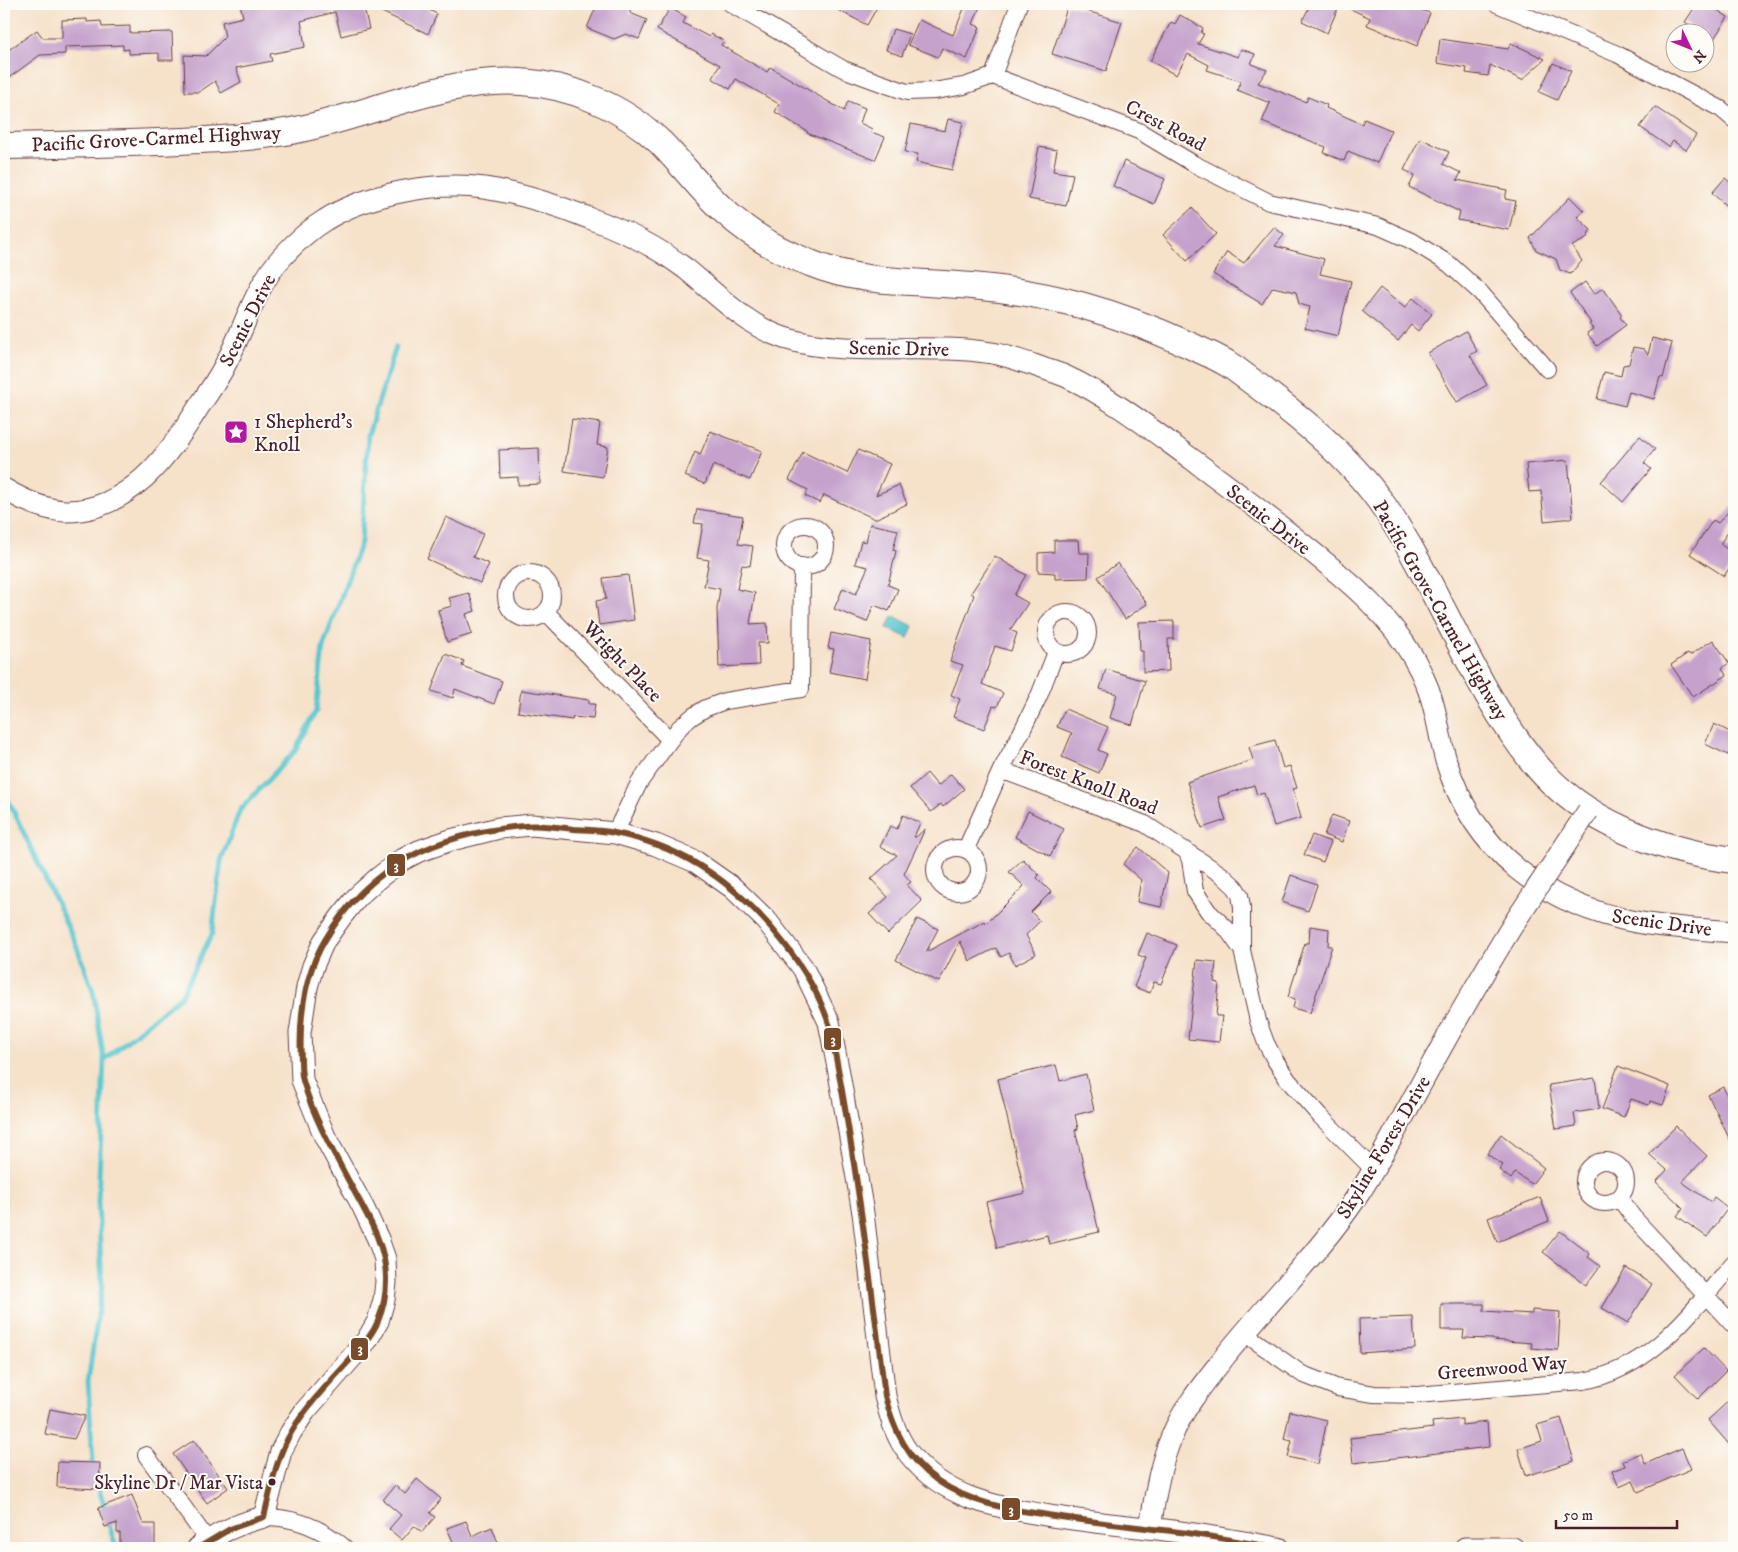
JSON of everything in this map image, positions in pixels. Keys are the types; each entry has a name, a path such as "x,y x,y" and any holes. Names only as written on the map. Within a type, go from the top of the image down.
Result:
{"main road":[{"name":"Pacific Grove-Carmel Highway","path":"4,146 204,140 257,136 327,123 464,85 517,82 553,86 569,90 601,103 638,125 659,142 706,194 733,219 762,239 806,262 832,271 859,276 987,287 1022,292 1080,304 1147,326 1228,364 1330,446 1358,474 1384,507 1429,582 1473,669 1508,726 1546,776 1588,811 1626,831 1672,848 1734,860"}],"street":[{"path":"731,4 843,69 907,92 934,91 964,86 993,76 1019,4"},
{"path":"1497,4 1617,54 1721,109 1734,120"},
{"name":"Crest Road","path":"993,76 1139,131 1194,164 1269,202 1378,226 1412,241 1450,264 1480,292 1547,369"},
{"name":"Scenic Drive","path":"4,488 31,502 64,511 90,508 113,499 132,488 150,473 166,455 216,381 240,335 259,288 268,273 298,242 326,219 364,201 396,193 448,186 479,187 516,194 590,218 639,240 681,266 740,315 788,339 843,347 959,349 998,354 1063,375 1093,391 1129,414 1286,530 1347,580 1398,634 1415,659 1428,688 1446,760 1464,807 1478,829 1513,866 1532,881 1565,901 1597,912 1638,923 1734,932"},
{"path":"615,833 639,783 680,727 706,708 725,701 801,689 802,566"},
{"name":"Wright Place","path":"546,612 670,740"},
{"path":"966,849 1001,770 1022,733 1039,696 1056,652"},
{"name":"Forest Knoll Road","path":"1001,770 1145,824 1222,874 1235,887 1240,895 1244,926 1242,950 1258,1021 1266,1043 1288,1080 1320,1116 1374,1170"},
{"name":"Skyline Forest Drive","path":"1150,1528 1161,1465 1172,1435 1183,1413 1199,1389 1334,1227 1358,1195 1514,923 1588,811"},
{"path":"264,1517 281,1451 291,1432 305,1411 367,1340 378,1321 384,1300 386,1259 363,1207 325,1137 302,1080 300,1056 302,1014 307,987 324,941 357,897 376,879 400,861 427,848 450,840 499,828 532,825 615,833 656,846 696,862 733,888 766,920 802,968 829,1022 840,1073 863,1213 885,1396 892,1420 910,1454 937,1480 974,1500 996,1507 1080,1521 1150,1528 1278,1548"},
{"path":"1186,850 1190,860 1195,891 1208,911 1228,929 1242,950"},
{"path":"1620,1198 1633,1217 1734,1326"},
{"name":"Greenwood Way","path":"1244,1333 1302,1374 1338,1388 1374,1394 1417,1395 1564,1383 1601,1378 1635,1363 1651,1351 1668,1336 1734,1262"},
{"path":"146,1455 203,1544 230,1527 264,1517 289,1518 314,1527 336,1540 345,1548"},
{"path":"1465,1548 1513,1548"}],"water":[{"path":"893,616 913,626 908,638 887,628"}],"building":[{"path":"240,4 271,4 272,7 293,4 363,4 369,29 341,36 335,12 301,21 305,47 270,54 272,61 236,68 241,82 221,93 215,81 199,92 185,92 184,55 206,56 225,37 222,22 243,17"},
{"path":"365,4 427,4 425,8 437,14 428,34"},
{"path":"607,4 630,4 630,13 647,20 639,39 626,34 614,39 587,28 596,7"},
{"path":"826,4 879,4 867,25"},
{"path":"966,4 981,4 973,24 980,27 967,59 942,48 938,57 908,45 919,20 953,35"},
{"path":"1311,4 1340,4 1327,33 1302,21"},
{"path":"1340,4 1405,4 1430,13 1417,46 1367,25 1370,18"},
{"path":"1697,4 1708,4 1728,17 1716,36 1716,22 1685,22"},
{"path":"1068,5 1122,22 1106,71 1052,54"},
{"path":"670,8 686,17 683,23 709,37 711,34 724,41 721,45 767,72 770,67 844,111 848,101 865,108 860,123 872,129 871,132 885,137 875,160 807,133 775,112 779,104 736,79 730,89 712,78 720,65 657,30"},
{"path":"1180,15 1203,28 1201,33 1204,34 1198,44 1238,57 1241,49 1255,54 1251,64 1267,70 1258,83 1306,102 1308,97 1327,105 1326,108 1362,124 1364,119 1391,130 1377,163 1348,151 1344,161 1324,153 1326,147 1262,122 1270,103 1237,90 1241,81 1207,70 1209,65 1188,54 1176,75 1150,61 1171,22 1175,24"},
{"path":"87,19 87,22 101,21 102,27 130,26 130,33 172,32 173,60 159,60 159,53 129,54 129,49 123,50 123,45 65,47 65,54 40,55 10,77 4,68 4,53 37,30 43,38 62,38 62,20"},
{"path":"893,29 910,34 902,56 886,50"},
{"path":"1440,39 1508,49 1511,43 1545,59 1522,80 1490,65 1488,76 1466,73 1467,68 1437,63"},
{"path":"1553,63 1571,71 1557,100 1539,92"},
{"path":"1655,107 1696,135 1686,150 1673,141 1669,147 1640,127"},
{"path":"948,119 963,122 952,170 916,162 918,154 905,152 911,124 945,131"},
{"path":"1420,138 1449,152 1443,164 1461,173 1457,180 1507,190 1505,199 1516,201 1509,230 1458,220 1460,212 1409,187 1415,175 1404,170"},
{"path":"1039,147 1057,150 1053,171 1073,174 1066,206 1029,199"},
{"path":"1124,161 1165,179 1154,204 1113,186"},
{"path":"1725,178 1734,186 1734,213 1712,193"},
{"path":"1570,197 1584,211 1577,217 1591,230 1586,239 1572,246 1582,261 1570,274 1560,270 1556,259 1536,250 1530,238"},
{"path":"1192,208 1216,234 1187,261 1163,235"},
{"path":"1274,227 1284,235 1275,246 1324,259 1320,274 1351,281 1338,336 1305,328 1310,307 1299,304 1296,292 1273,287 1262,304 1213,274 1227,252 1244,263"},
{"path":"1585,282 1594,294 1603,288 1622,315 1620,317 1626,325 1597,346 1587,333 1593,329 1589,324 1591,323 1570,293"},
{"path":"1380,288 1405,308 1413,298 1432,314 1418,331 1411,325 1398,341 1362,311"},
{"path":"1466,331 1477,351 1470,355 1487,385 1457,402 1428,353"},
{"path":"1652,338 1672,343 1663,378 1660,377 1654,399 1629,392 1625,406 1597,399 1604,372 1621,376 1623,365 1629,364 1633,347 1644,349 1648,355"},
{"path":"572,419 600,423 597,445 608,447 603,477 564,471"},
{"path":"710,431 762,451 750,480 713,465 705,484 685,476 695,452 700,455"},
{"path":"1640,436 1655,449 1644,463 1651,469 1623,502 1601,482"},
{"path":"539,448 540,484 518,485 518,477 500,478 499,450"},
{"path":"858,450 890,464 876,495 899,485 907,504 875,519 824,495 820,503 805,496 808,490 789,480 803,452 847,473"},
{"path":"1568,460 1573,518 1544,521 1541,491 1529,492 1526,464"},
{"path":"1734,505 1734,523 1720,544 1734,554 1734,561 1724,576 1690,554 1713,520 1718,523"},
{"path":"697,509 743,516 738,544 753,546 750,566 742,565 737,589 755,593 750,624 767,623 768,643 758,643 759,665 719,667 717,609 720,589 704,586 709,560 697,558 703,524 694,523"},
{"path":"446,517 483,534 473,557 489,564 480,583 427,559"},
{"path":"870,524 898,530 893,550 896,551 888,585 898,589 889,611 874,605 867,622 834,609 843,588 856,594 868,567 855,564 861,541 866,542"},
{"path":"1054,540 1078,540 1079,553 1089,553 1088,578 1055,579 1055,573 1038,572 1038,553 1054,552"},
{"path":"995,556 1026,575 1014,595 1028,603 1010,630 1017,633 1011,651 995,646 982,684 1003,693 997,707 993,706 984,729 953,717 960,699 951,695 963,665 950,661 974,595 971,593"},
{"path":"1118,563 1147,604 1125,619 1098,577"},
{"path":"628,575 634,620 599,625 596,601 606,599 603,578"},
{"path":"469,593 475,611 466,614 472,634 447,642 438,610 452,606 449,598"},
{"path":"1174,621 1174,639 1168,639 1169,671 1143,672 1143,651 1140,651 1139,622"},
{"path":"831,633 871,641 865,679 829,672 834,649 828,648"},
{"path":"1713,640 1729,663 1722,668 1727,675 1693,697 1671,665 1688,653 1690,655"},
{"path":"445,654 464,661 462,666 502,681 494,704 455,689 453,698 431,691"},
{"path":"1106,669 1145,681 1132,725 1110,718 1117,694 1100,689"},
{"path":"521,690 589,700 589,704 595,704 593,719 573,717 572,720 518,712"},
{"path":"1065,709 1108,727 1098,750 1107,754 1099,773 1062,757 1072,733 1057,727"},
{"path":"1714,724 1734,734 1734,743 1728,755 1705,744"},
{"path":"1275,740 1283,768 1290,766 1297,788 1293,789 1301,818 1274,826 1264,793 1257,795 1254,785 1218,797 1226,820 1202,828 1187,782 1253,760 1249,747"},
{"path":"927,773 938,786 951,774 964,789 943,807 941,804 931,812 910,788"},
{"path":"1028,811 1064,829 1050,856 1015,837"},
{"path":"903,815 920,823 914,837 925,829 904,874 911,882 907,885 922,901 888,934 869,914 888,897 871,879 897,855 880,847 890,826 897,829"},
{"path":"1332,815 1349,821 1342,842 1324,835"},
{"path":"1312,835 1331,842 1323,862 1304,855"},
{"path":"1138,847 1168,873 1161,907 1137,902 1141,880 1123,864"},
{"path":"1023,859 1039,875 1037,878 1051,892 1031,912 1040,921 1026,935 1036,954 1015,965 1009,953 1001,957 996,948 970,961 960,941 939,982 896,960 917,919 938,929 926,952 985,921 986,924 1024,886 1009,872"},
{"path":"1291,875 1317,885 1308,911 1282,902"},
{"path":"1310,926 1329,929 1328,946 1332,946 1310,1013 1293,1008 1295,1000 1288,997 1305,943 1309,943"},
{"path":"1147,933 1177,945 1161,984 1154,982 1150,993 1134,987 1146,958 1138,955"},
{"path":"1197,960 1216,962 1214,982 1219,983 1216,1016 1222,1016 1219,1042 1188,1039"},
{"path":"1056,1065 1060,1081 1086,1074 1094,1110 1075,1115 1078,1129 1075,1130 1099,1232 1049,1244 1047,1235 997,1248 986,1202 1025,1193 998,1079"},
{"path":"1618,1066 1670,1086 1663,1105 1650,1101 1649,1105 1631,1099 1624,1117 1602,1109"},
{"path":"1595,1078 1599,1109 1574,1113 1576,1126 1556,1129 1549,1085"},
{"path":"1723,1087 1734,1109 1734,1148 1708,1095"},
{"path":"1676,1126 1707,1156 1682,1182 1711,1202 1714,1197 1728,1208 1707,1237 1677,1216 1683,1208 1656,1182 1667,1170 1649,1154"},
{"path":"1501,1134 1544,1168 1532,1184 1515,1173 1511,1179 1499,1170 1503,1165 1487,1154"},
{"path":"1540,1197 1549,1221 1497,1242 1488,1218"},
{"path":"1560,1231 1590,1254 1588,1257 1600,1266 1586,1285 1543,1252"},
{"path":"1626,1268 1652,1284 1628,1323 1602,1308"},
{"path":"1441,1304 1484,1304 1484,1311 1532,1314 1532,1310 1560,1312 1558,1350 1531,1348 1532,1343 1463,1338 1464,1330 1441,1330"},
{"path":"1413,1317 1415,1349 1360,1353 1359,1319"},
{"path":"1704,1348 1726,1371 1698,1399 1675,1375"},
{"path":"1734,1396 1734,1450 1708,1420"},
{"path":"50,1409 85,1416 74,1439 45,1434"},
{"path":"1290,1411 1327,1420 1318,1464 1288,1457 1292,1441 1284,1439"},
{"path":"1561,1418 1574,1461 1526,1476 1518,1449 1542,1441 1537,1425"},
{"path":"1462,1419 1462,1425 1487,1422 1489,1447 1353,1463 1350,1438 1433,1428 1432,1422"},
{"path":"194,1440 228,1488 207,1503 173,1454"},
{"path":"1682,1448 1691,1469 1638,1492 1633,1481 1619,1487 1612,1471 1625,1466 1623,1461 1641,1453 1645,1464"},
{"path":"58,1462 100,1463 99,1489 57,1487"},
{"path":"417,1479 441,1499 430,1513 435,1517 422,1532 414,1526 402,1540 389,1529 401,1515 383,1500 395,1485 405,1494"},
{"path":"132,1495 143,1524 155,1524 155,1548 120,1548 120,1533 117,1533 117,1523 105,1527 98,1508"},
{"path":"466,1521 472,1536 492,1527 500,1548 443,1548 454,1544 447,1528"}],"waterway":[{"path":"104,1060 181,996 212,934 221,861 240,810 295,751 316,711 323,647 361,542 368,435 396,347"},
{"path":"4,791 75,942 93,991 104,1060 98,1202 102,1286 88,1381 93,1463 95,1469"},
{"path":"97,1480 105,1510"},
{"path":"108,1521 116,1548"}],"transit line":[{"name":"3","path":"198,1548 230,1529 264,1517 278,1462 286,1441 311,1403 369,1337 378,1321 384,1301 386,1286 385,1268 376,1233 332,1151 302,1078 301,1029 304,998 318,954 343,914 363,891 385,872 409,857 435,845 463,836 536,825 614,833 640,839 687,859 709,872 748,904 766,922 797,960 819,1000 832,1037 863,1227 885,1396 898,1433 910,1454 927,1473 962,1494 1001,1507 1072,1519 1192,1534 1279,1548"},
{"name":"3","path":"1465,1548 1513,1548"}],"place":[{"name":"1 Shepherd's Knoll","path":"236,432"},
{"name":"Skyline Dr / Mar Vista","path":"272,1482"}]}
